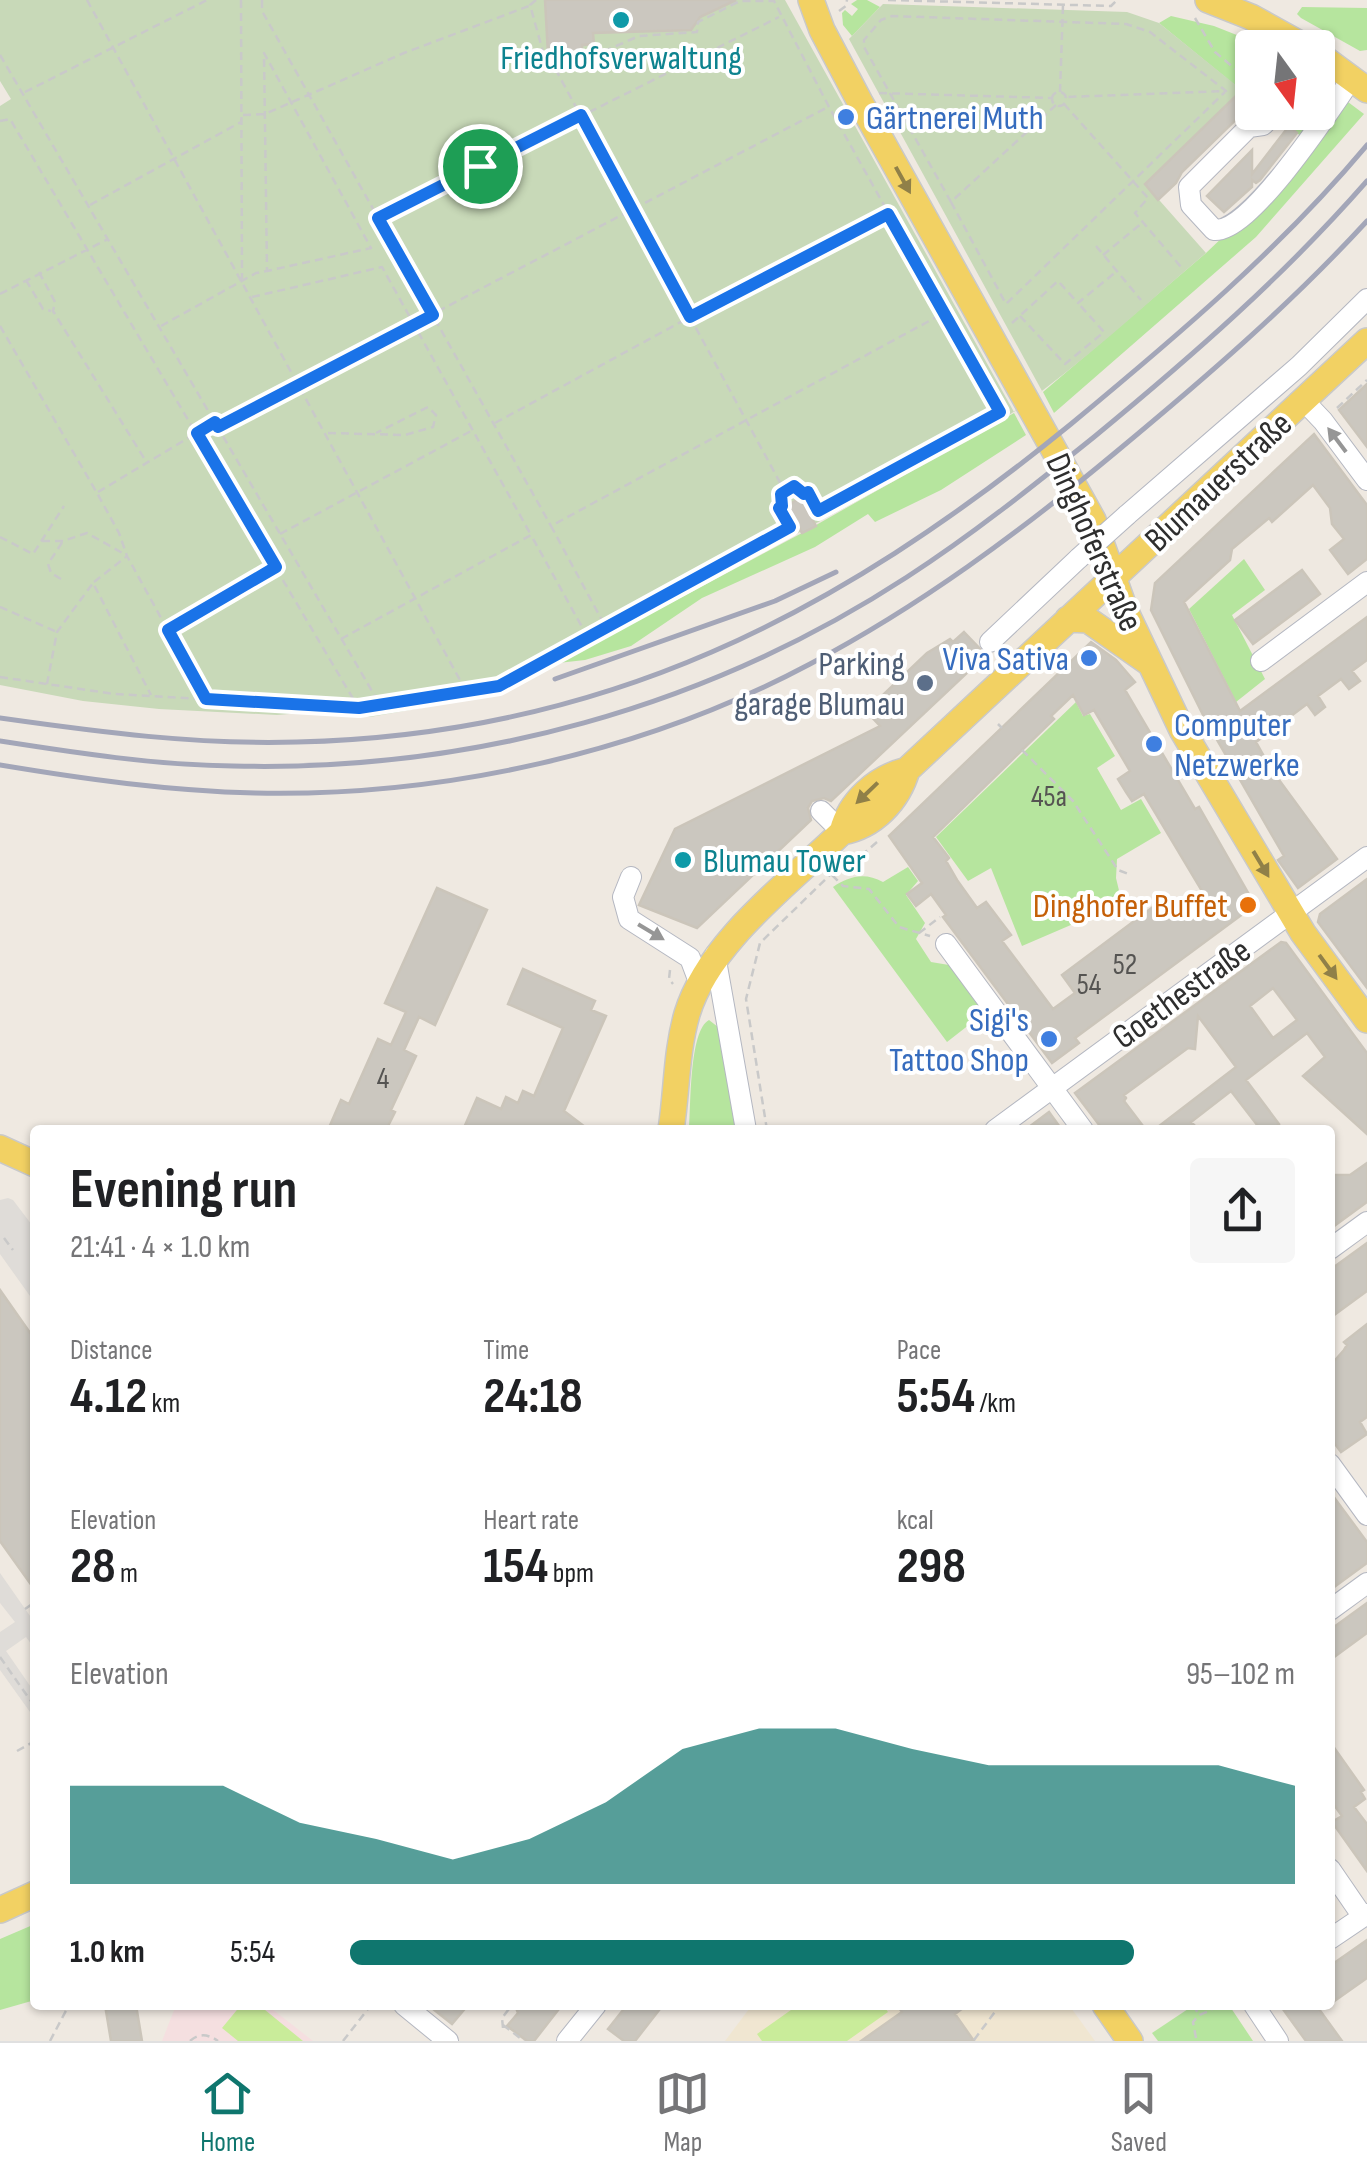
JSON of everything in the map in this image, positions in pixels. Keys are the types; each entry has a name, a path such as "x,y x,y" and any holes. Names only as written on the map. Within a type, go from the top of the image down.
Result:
{"main road":[{"name":"Dinghoferstraße","path":"823,5 817,19 845,73 1093,520 1148,662 1204,769 1291,912 1367,1020"},
{"path":"1201,8 1258,9 1283,30"},
{"path":"1335,68 1362,84"},
{"name":"Blumauerstraße","path":"672,1125 688,984 842,832 847,812 884,776 908,770 1367,341"},
{"path":"1068,619 1088,620 1148,662"},
{"path":"0,1148 30,1162"},
{"path":"0,1910 30,1896"},
{"path":"1109,2010 1130,2041"}],"street":[{"path":"1335,116 1362,84"},
{"path":"1246,130 1188,187 1191,205 1214,230 1229,227 1288,171 1323,130"},
{"path":"990,642 1079,558 1299,366 1367,299"},
{"path":"1304,401 1367,480"},
{"path":"1261,661 1367,582"},
{"path":"821,811 842,832"},
{"name":"Goethestraße","path":"1003,1125 1367,857"},
{"path":"632,876 623,897 629,919 690,958 688,984"},
{"path":"946,944 1080,1125"},
{"path":"715,955 745,1125"},
{"path":"1335,1244 1367,1222"},
{"path":"1335,1471 1367,1514"},
{"path":"1335,1606 1367,1583"},
{"path":"1335,1876 1365,1915 1335,1936"},
{"path":"410,2010 448,2041"},
{"path":"568,2041 592,2010"},
{"path":"1257,2010 1278,2041"}],"path":[{"path":"87,0 466,691"},
{"path":"22,93 207,0"},
{"path":"241,0 242,281"},
{"path":"262,0 262,11 606,627"},
{"path":"89,206 243,118 265,114 536,0"},
{"path":"846,6 847,0"},
{"path":"888,0 1111,6 1117,0"},
{"path":"0,677 152,696 359,708 499,686 790,527 779,508 784,489 794,486 804,494 808,492 818,511 1000,412 774,1 740,1 698,22 697,32 639,36 557,72"},
{"path":"530,5 545,59 557,72 634,210 784,489"},
{"path":"823,5 846,6 853,11"},
{"path":"1060,92 1063,5"},
{"path":"1201,8 1215,52 1235,69"},
{"path":"378,218 780,16"},
{"path":"892,16 1126,24 1150,32 1226,91 1006,304 864,48 864,40 881,20 892,16"},
{"path":"159,326 267,271 371,248 264,54 267,271"},
{"path":"0,55 380,705"},
{"path":"1060,92 1066,97 1226,91"},
{"path":"890,92 1052,98 1060,92"},
{"path":"1064,104 1066,97"},
{"path":"1052,98 1056,105"},
{"path":"951,202 1056,105 1064,104"},
{"path":"1064,104 1148,198 1136,208 1136,214 1181,267"},
{"path":"97,492 197,433 433,315 829,107"},
{"path":"0,121 10,119 359,708"},
{"path":"493,424 888,214"},
{"path":"1103,255 1143,222"},
{"path":"0,294 108,239"},
{"path":"1096,246 1142,300"},
{"path":"251,298 382,267 588,637"},
{"path":"1078,303 1117,271"},
{"path":"39,272 56,302 53,311"},
{"path":"26,280 42,309 53,311 146,463"},
{"path":"1012,323 1058,281 1104,332 1065,364 1020,316"},
{"path":"551,526 943,313"},
{"path":"0,326 97,492 127,556 206,699"},
{"path":"1334,411 1367,380"},
{"path":"326,433 405,434 425,431 432,427 436,415 428,407 376,433"},
{"path":"280,534 473,430"},
{"path":"0,537 33,554 64,506"},
{"path":"42,541 63,541 87,533 127,556"},
{"path":"341,639 531,535"},
{"path":"60,579 51,573 48,564 63,541"},
{"path":"46,685 57,632 93,582 127,556"},
{"path":"168,630 276,567"},
{"path":"93,582 152,696"},
{"path":"0,607 57,632"},
{"path":"1022,750 1073,800 1118,870 1131,875"},
{"path":"767,1125 746,999 760,942 831,874 849,866 876,845 880,836"},
{"path":"831,874 843,886 869,890 900,927 946,944"},
{"path":"918,934 940,917"},
{"path":"670,983 688,984"},
{"path":"4,1238 13,1250"},
{"path":"25,1609 30,1606"},
{"path":"0,1657 30,1700"},
{"path":"17,1750 30,1744"},
{"path":"50,2041 66,2010"},
{"path":"344,2041 367,2010"},
{"path":"508,2010 502,2018 503,2026 524,2041"},
{"path":"974,2040 996,2010"},
{"path":"1196,2010 1199,2014"},
{"path":"1196,2038 1192,2028 1199,2014 1212,2010"},
{"path":"190,2041 205,2035 218,2041"}],"shaded area":[{"path":"0,1200 13,1200 30,1222 30,1296 0,1254"},
{"path":"0,1573 30,1616 30,1642 26,1637 6,1651 30,1686 30,1712 0,1670 0,1632 15,1622 0,1603"},
{"path":"174,2010 273,2010 313,2041 162,2041"},
{"path":"748,2010 1073,2010 1095,2041 725,2041"}],"green space":[{"path":"0,0 785,0 1014,412 979,435 501,694 370,717 159,709 83,701 0,685 0,106 11,99 0,81"},
{"path":"857,0 880,7 852,36 843,25 842,13 845,10 852,16 858,9 851,4"},
{"path":"883,4 1127,12 1159,23 1235,84 1235,97 1145,184 1206,253 1042,391 849,39"},
{"path":"1302,7 1367,8 1367,50 1360,51 1335,37 1335,30 1322,30 1297,14"},
{"path":"1171,16 1235,34 1235,85 1159,23"},
{"path":"1344,99 1364,114 1256,237 1054,413 1043,392 1206,253 1289,174 1321,130 1335,130 1335,111"},
{"path":"1293,130 1311,130 1305,139"},
{"path":"1014,413 1026,435 941,490 875,522 868,514 815,547 702,598 631,646 585,660 558,663 802,533"},
{"path":"1244,559 1265,590 1232,615 1265,679 1236,702 1189,609"},
{"path":"1076,702 1083,716 1090,714 1115,756 1097,768 1121,810 1141,799 1161,833 1117,859 1116,878 1122,903 1022,946 991,868 968,881 936,837"},
{"path":"908,867 918,881 906,895 925,923 916,939 931,962 955,966 988,1010 947,1042 833,887 857,877 883,882"},
{"path":"709,1020 718,1027 737,1125 689,1125 694,1053 702,1027"},
{"path":"30,1926 30,2001 0,2010 0,1939"},
{"path":"237,2010 265,2010 303,2041 238,2041 222,2028"},
{"path":"791,2010 888,2012 847,2041 762,2041 757,2034"},
{"path":"1186,2010 1232,2010 1253,2041 1158,2041 1152,2033"}],"building":[{"path":"545,0 736,0 700,17 691,30 593,33 594,44 582,45 582,52 548,54"},
{"path":"1235,97 1235,121 1182,172 1176,183 1158,200 1145,184"},
{"path":"1286,130 1297,133 1260,180 1252,180 1252,187 1224,212 1207,196 1252,150 1252,174"},
{"path":"1367,384 1367,447 1339,410"},
{"path":"1314,434 1367,505 1367,559 1348,574 1330,550 1344,539 1332,524 1330,508 1313,485 1272,522 1269,518 1232,549 1230,560 1184,602 1240,711 1367,617 1367,660 1352,671 1360,681 1349,689 1341,679 1318,696 1325,707 1315,715 1307,704 1256,742 1271,769 1337,859 1298,888 1278,860 1284,856 1205,719 1151,610 1155,583"},
{"path":"800,498 816,526 802,533 787,506"},
{"path":"1302,570 1320,594 1253,644 1235,620"},
{"path":"964,632 986,655 831,801 812,801 808,808 811,820 697,928 639,905 675,829 880,726 866,711 927,653 950,639 953,642"},
{"path":"1091,642 1116,660 1135,682 1125,690 1255,905 1075,1038 1079,1043 1052,1063 943,917 946,915 931,894 916,906 907,894 922,883 889,836","holes":["1073,695 1084,715 1094,710 1130,771 1118,779 1132,801 1144,794 1208,901 1181,919 1165,898 1062,975 1075,993 1053,1009 1002,941 1011,935 986,902 977,908 933,837 1054,719 1051,716"]},
{"path":"1367,879 1367,988 1318,922 1320,914"},
{"path":"437,888 487,910 435,1025 419,1017 404,1050 416,1056 391,1110 395,1112 388,1125 330,1125 341,1100 349,1104 378,1039 391,1045 406,1012 385,1003"},
{"path":"1281,942 1286,943 1367,1053 1367,1134 1303,1076 1325,1057 1307,1033 1246,1080 1278,1125 1257,1125 1231,1091 1191,1122 1194,1125 1161,1125 1236,1067 1198,1016 1195,1049 1188,1048 1124,1095 1124,1101 1142,1125 1099,1125 1075,1093","holes":["1273,988 1297,1020 1273,1038 1250,1006"]},
{"path":"523,969 595,1001 591,1010 606,1016 564,1111 582,1125 465,1125 477,1098 501,1109 506,1097 518,1103 523,1091 534,1096 563,1028 508,1004"},
{"path":"1049,1112 1058,1125 1032,1125"},
{"path":"1367,1163 1367,1202 1335,1225 1335,1175 1350,1175"},
{"path":"1367,1243 1367,1291 1335,1314 1335,1266"},
{"path":"0,1290 30,1333 30,1583 0,1541"},
{"path":"1367,1324 1367,1417 1360,1422 1367,1434 1341,1452 1335,1444 1335,1360 1347,1345 1344,1342"},
{"path":"1335,1499 1367,1542 1367,1563 1335,1586"},
{"path":"1367,1603 1367,1633 1335,1656 1335,1626"},
{"path":"1335,1749 1364,1790 1361,1792 1365,1799 1354,1807 1367,1824 1367,1871 1335,1826 1335,1820 1342,1816 1335,1806"},
{"path":"1367,1940 1367,1978 1335,2000 1335,1962"},
{"path":"106,2010 137,2010 142,2041 111,2041"},
{"path":"434,2010 464,2010 452,2024"},
{"path":"517,2010 558,2010 534,2041 527,2041 507,2026"},
{"path":"623,2010 659,2010 635,2041 624,2041 608,2029"},
{"path":"960,2010 955,2014 974,2041 861,2041 902,2012"},
{"path":"1284,2010 1320,2010 1342,2041 1306,2041"}],"railway":[{"path":"0,718 111,733 222,741 297,742 409,734 515,716 616,689 712,652 804,607 895,553 1071,424 1225,291 1298,221 1367,145"},
{"path":"0,741 116,758 204,765 322,765 410,757 498,743 584,723 668,696 750,663 830,623 907,577 1025,492 1236,315 1367,181"},
{"path":"0,765 191,790 326,792 398,787 540,763 679,722 746,695 851,642 1006,539 1214,369 1367,221"},
{"path":"555,679 775,601 836,572"}],"place":[{"name":"Friedhofsverwaltung","path":"621,20"},
{"name":"Gärtnerei Muth","path":"846,117"},
{"name":"Viva Sativa","path":"1089,658"},
{"name":"Parking garage Blumau","path":"925,683"},
{"name":"Computer Netzwerke","path":"1154,744"},
{"name":"Blumau Tower","path":"683,860"},
{"name":"Dinghofer Buffet","path":"1248,905"},
{"name":"Sigi's Tattoo Shop","path":"1049,1039"}],"route":[{"path":"581,115 690,317 888,214 1000,412 818,511 808,492 804,494 794,486 784,489 779,508 790,527 499,686 359,708 206,699 168,630 276,567 197,433 215,422 218,427 433,315 378,218 480,166 581,115"}]}
